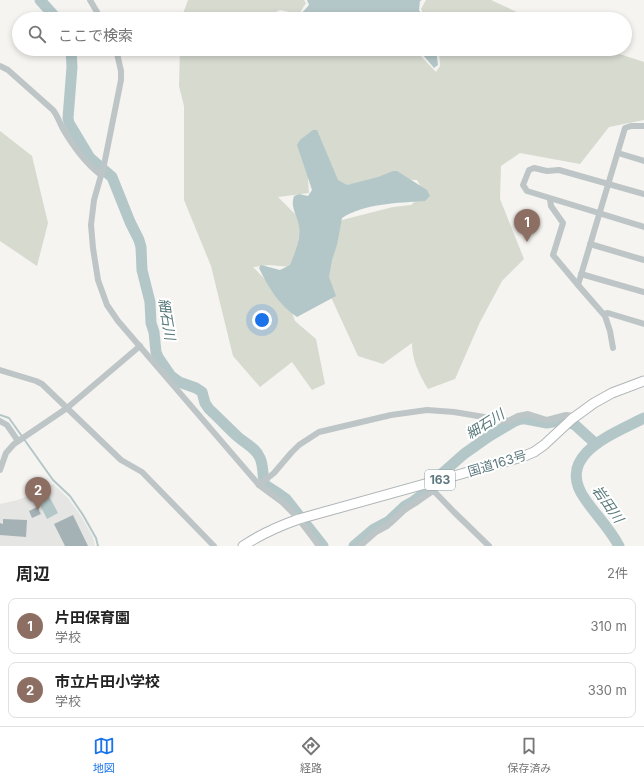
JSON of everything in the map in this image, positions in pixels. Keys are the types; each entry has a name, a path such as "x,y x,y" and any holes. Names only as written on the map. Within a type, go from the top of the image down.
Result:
{"highway":[{"name":"国道163号","path":"243,546 275,528 298,519 430,487 534,452 544,445 574,417 612,392 644,381"}],"street":[{"path":"90,0 97,12"},
{"path":"118,56 121,71 121,80 104,165 94,200 90,225 98,280 107,305 118,321 260,484 282,502 298,519 319,546"},
{"path":"0,66 8,70 53,110 58,116 61,127 83,158 101,174"},
{"path":"578,285 626,128 631,126 643,127"},
{"path":"618,153 644,161"},
{"path":"644,194 559,170 547,171 534,168 529,170 523,185 527,191 550,199 644,227"},
{"path":"550,199 551,206 563,223 553,255 604,314 613,348"},
{"path":"590,244 644,260"},
{"path":"581,274 644,292"},
{"path":"604,314 608,313 644,324"},
{"path":"0,470 6,453 11,447 67,408 140,346"},
{"path":"0,370 39,382 121,460 142,472 214,546"},
{"path":"260,484 274,473 291,453 315,434 391,415 434,410 508,421 523,415 534,415 547,420 566,415 574,417"},
{"path":"0,421 8,425 19,441"},
{"path":"360,546 376,532 387,526 430,487 489,546"}],"shaded area":[{"path":"188,0 304,0 306,3 300,12 280,10 276,12 184,12"},
{"path":"307,0 422,0 420,1 420,12 303,12 309,5"},
{"path":"426,0 491,0 517,12 422,12 421,9"},
{"path":"180,56 421,56 436,72 440,66 439,56 626,56 644,62 644,120 609,127 580,164 520,153 501,166 500,199 524,259 502,281 480,322 455,379 428,389 417,367 413,355 412,343 383,364 358,356 324,282 329,245 342,220 393,207 411,205 418,199 422,189 417,180 386,179 341,192 305,137 309,193 278,197 301,220 297,250 291,267 269,265 253,267 289,304 295,321 316,339 325,384 312,390 292,362 260,387 233,356 211,266 184,200 184,106 179,86"},
{"path":"424,56 437,56 438,65 434,68"},
{"path":"313,130 317,130 338,180 347,185 397,171 427,190 430,196 425,201 393,203 361,209 342,218 329,277 336,296 297,317 279,301 266,282 259,268 261,265 280,270 290,265 294,256 298,241 299,226 293,208 294,196 299,194 308,196 312,190 297,145 300,140"},
{"path":"0,131 32,156 48,223 37,266 0,241"},
{"path":"53,484 68,498 81,516 93,537 95,546 0,546 0,504 18,500"},
{"path":"48,494 58,513 47,519 37,499"}],"building":[{"path":"37,507 41,514 32,518 29,511"},
{"path":"73,515 88,546 65,546 54,524"},
{"path":"3,519 27,520 26,537 0,535 0,523 3,524"}],"waterway":[{"name":"細石川","path":"40,0 51,12"},
{"name":"細石川","path":"71,56 69,123 90,158 112,177 139,240 141,247 142,270 150,302 151,323 158,357 171,376 179,382 196,388 202,392 205,403 209,409 238,437 256,451 263,468 265,485 286,499 323,546"},
{"path":"0,415 9,418 53,480 70,496 96,538 98,546"},
{"name":"岩田川","path":"619,546 585,499 577,484 577,470 582,458 591,448 617,431 644,418"},
{"name":"細石川","path":"438,477 464,454 488,437 521,419 547,423 563,420 575,425 596,444"},
{"name":"細石川","path":"354,546 374,529 389,521 405,506 426,492"}],"place":[{"name":"片田保育園","path":"527,242"},
{"name":"市立片田小学校","path":"38,510"}]}
